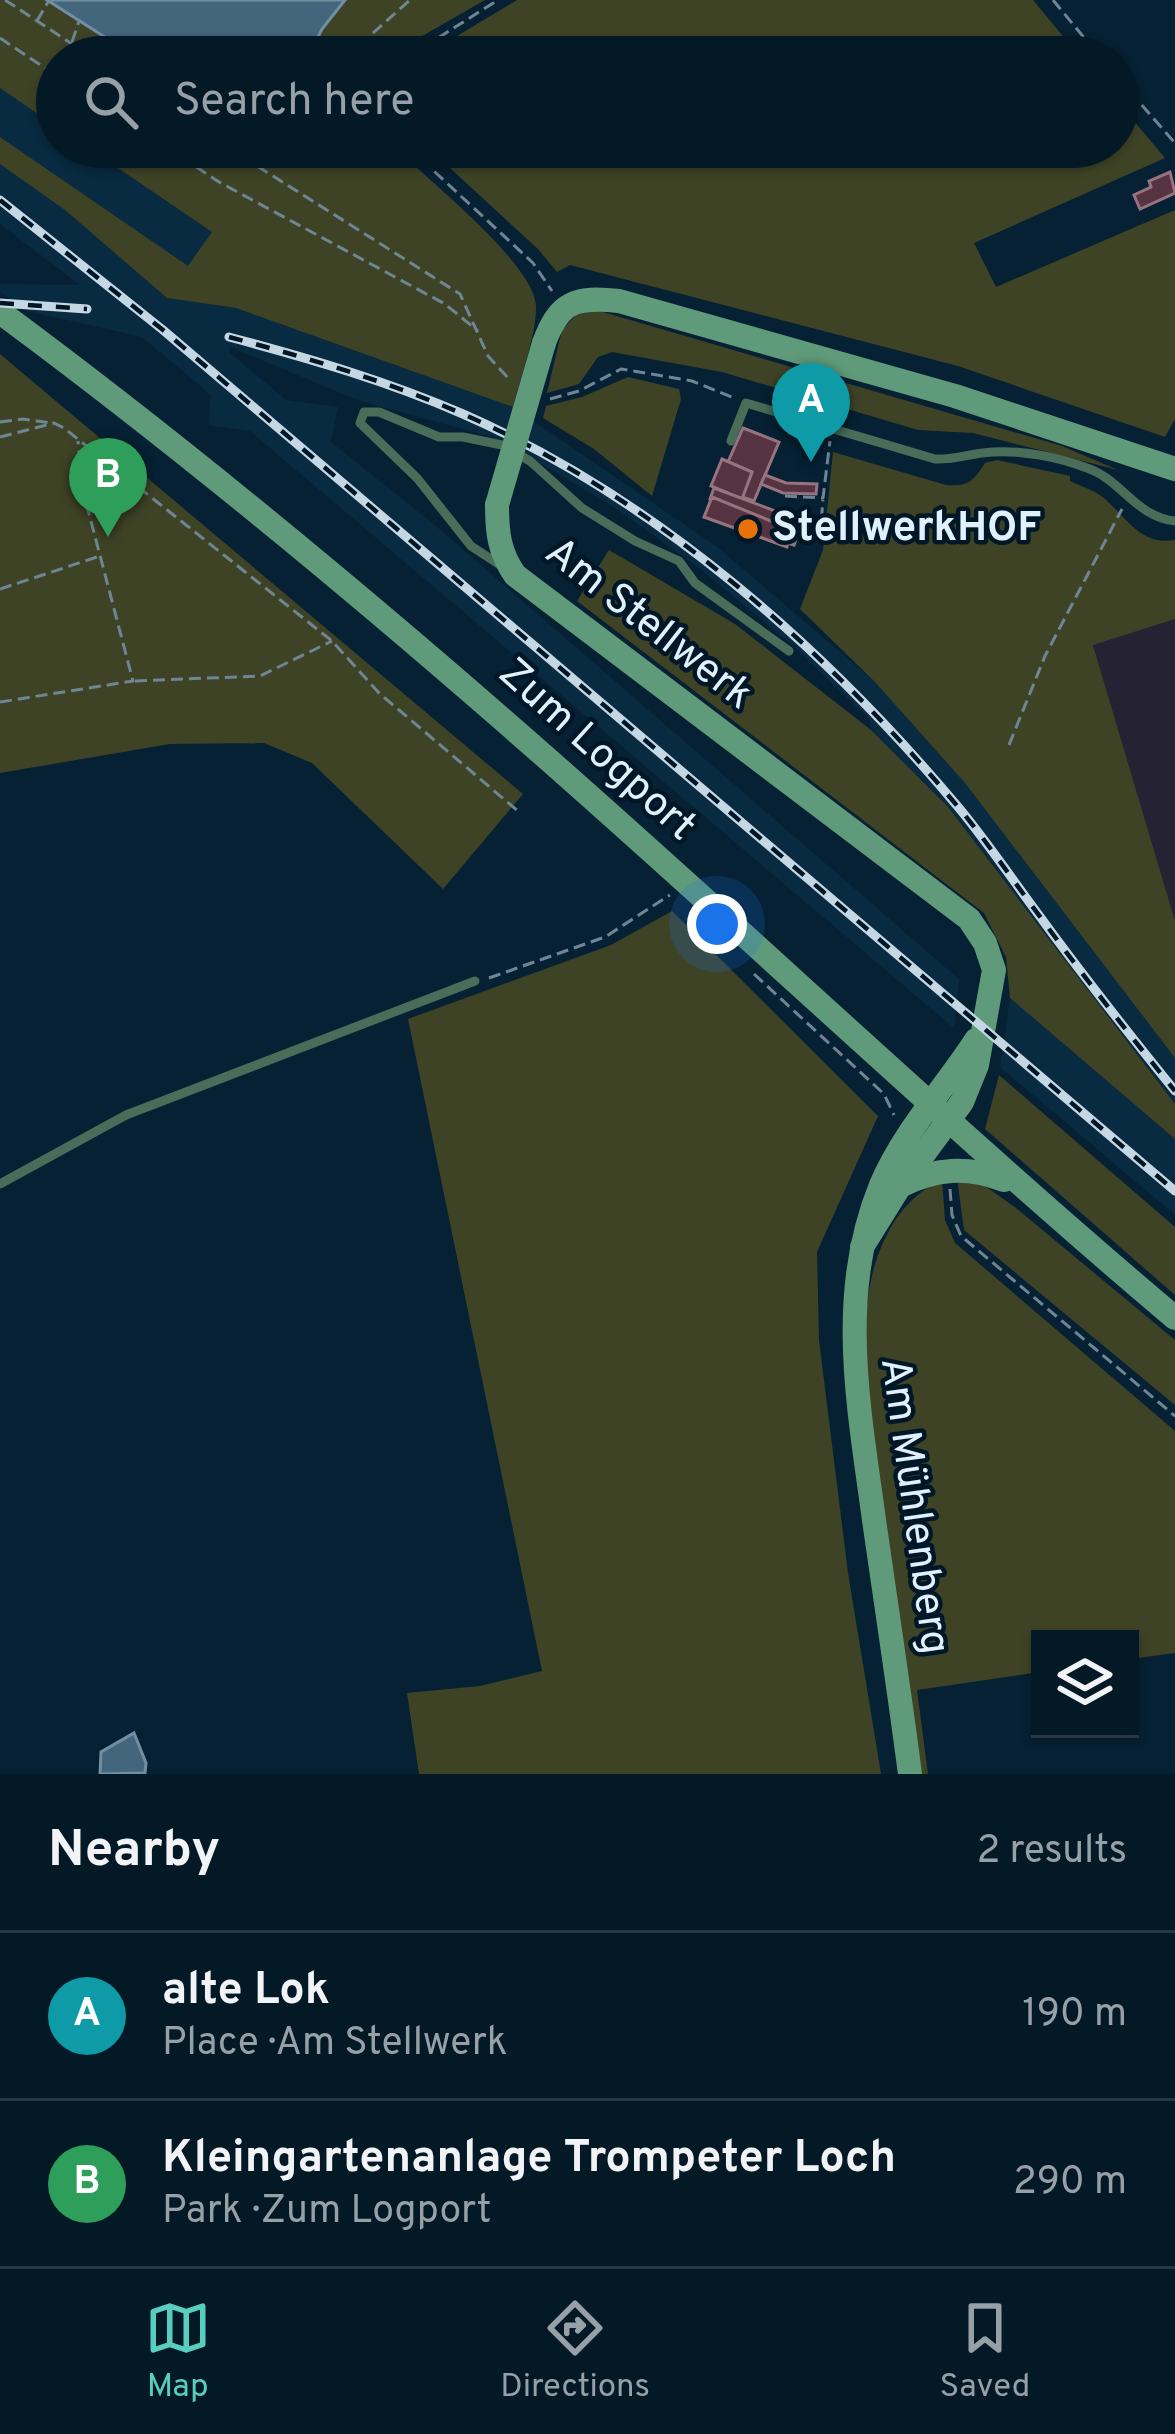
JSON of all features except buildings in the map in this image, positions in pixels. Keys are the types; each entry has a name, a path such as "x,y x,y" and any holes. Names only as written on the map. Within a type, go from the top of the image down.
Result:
{"street":[{"path":"564,308 577,301 619,301 955,396 1175,470"},
{"name":"Am Stellwerk","path":"564,308 554,316 544,343 497,505 497,534 504,558 515,575 968,919 985,943 994,970 977,1065 970,1087 947,1122"},
{"name":"Zum Logport","path":"0,312 259,512 435,661 927,1105 1175,1318"},
{"name":"Am Stellwerk","path":"927,1105 950,1080 980,1032"},
{"name":"Am Mühlenberg","path":"910,1774 852,1336 862,1247 882,1183 927,1105"},
{"name":"Am Mühlenberg","path":"862,1247 947,1122"},
{"path":"900,1186 922,1175 949,1170 978,1170 1018,1185"}],"lane":[{"path":"731,442 746,404 935,459 1003,452 1080,465 1110,476 1153,515 1175,520"},
{"path":"515,575 471,546 417,478 360,423 364,412 379,412 440,437 463,437 516,453 582,508 635,541 680,561 695,583 789,652"},
{"path":"0,1184 126,1115 475,981"}],"path":[{"path":"5,0 59,36"},
{"path":"395,0 395,9"},
{"path":"367,36 410,0"},
{"path":"441,36 498,0"},
{"path":"1053,0 1083,36"},
{"path":"37,21 48,2"},
{"path":"74,36 79,21"},
{"path":"0,38 36,62"},
{"path":"1139,102 1175,143"},
{"path":"198,168 445,304 480,332"},
{"path":"259,168 460,294 488,356 513,383"},
{"path":"431,168 533,263 564,308"},
{"path":"546,400 579,391 621,369 692,381 746,404"},
{"path":"0,422 54,423 78,439 332,641 380,693 519,812"},
{"path":"0,437 54,423"},
{"path":"78,439 82,487 133,681"},
{"path":"801,528 820,535 828,451"},
{"path":"785,496 823,498"},
{"path":"1009,745 1084,576 1116,515 1131,499"},
{"path":"0,589 99,556"},
{"path":"0,702 133,681 260,676 332,641"},
{"path":"475,981 605,937 671,894"},
{"path":"745,965 884,1094 896,1119"},
{"path":"949,1170 952,1215 962,1236 1175,1416"}],"shaded area":[{"path":"47,0 345,0 318,36 103,36"},
{"path":"0,88 36,113 36,162 0,137"},
{"path":"0,164 65,210 167,298 236,308 513,407 716,546 875,682 965,783 1175,1058 1175,1104 948,807 871,730 869,719 791,644 700,569 617,509 499,439 360,401 230,347 229,352 286,400 338,407 331,442 437,527 959,979 954,1028 250,431 208,425 211,395 142,337 27,311 0,292 0,284 80,285 0,224"},
{"path":"45,168 118,168 212,232 188,267"},
{"path":"1175,619 1175,921 1093,644"},
{"path":"1010,998 1175,1139 1175,1215 1000,1067"},
{"path":"134,1733 146,1763 145,1773 100,1774 101,1752"}],"green space":[{"path":"0,0 47,0 103,36 36,36 36,113 0,88"},
{"path":"345,0 485,0 422,36 318,36"},
{"path":"517,0 1033,0 1063,36 457,36"},
{"path":"1139,127 1165,158 974,243 996,287 1175,210 1175,419 1165,437 958,366 570,265 557,272 450,168 1139,168"},
{"path":"0,137 36,162 36,168 45,168 188,266 212,232 118,168 418,168 499,245 531,288 536,306 534,329 513,407 236,308 167,298 65,210 0,164"},
{"path":"596,310 1062,446 1118,470 973,433 918,430 722,372 612,352 598,357 579,384 547,393 562,330 576,315"},
{"path":"0,354 523,794 443,889 312,763 264,743 170,744 0,773"},
{"path":"628,377 679,389 681,399 652,496 594,449 543,418 546,406"},
{"path":"833,452 946,485 965,484 985,463 997,460 1070,476 1070,481 1104,498 1144,535 1175,540 1175,619 1093,645 1175,921 1175,1058 965,783 875,682 800,609 823,550"},
{"path":"609,550 735,624 871,730 948,807 1175,1104 1175,1139 1010,998 1006,957 984,913 577,601"},
{"path":"672,911 878,1116 817,1252 819,1340 848,1573 881,1774 419,1774 407,1693 480,1686 542,1671 408,1019 611,945"},
{"path":"999,1075 1175,1227 1175,1295 985,1129"},
{"path":"957,1178 978,1181 1016,1208 1175,1340 1175,1405 964,1230"},
{"path":"942,1180 945,1220 955,1243 1175,1431 1175,1653 1139,1658 1139,1630 1031,1630 1031,1673 917,1690 928,1774 917,1774 870,1413 866,1317 872,1276 886,1236 924,1190"}],"railway":[{"path":"0,200 163,330 1175,1191"},
{"path":"0,303 87,309"},
{"path":"229,337 405,391 534,448 603,488 733,582 852,691 959,808 1175,1091"}],"place":[{"name":"alte Lok","path":"811,462"},
{"name":"StellwerkHOF","path":"748,529"},
{"name":"Kleingartenanlage Trompeter Loch","path":"108,537"}]}
